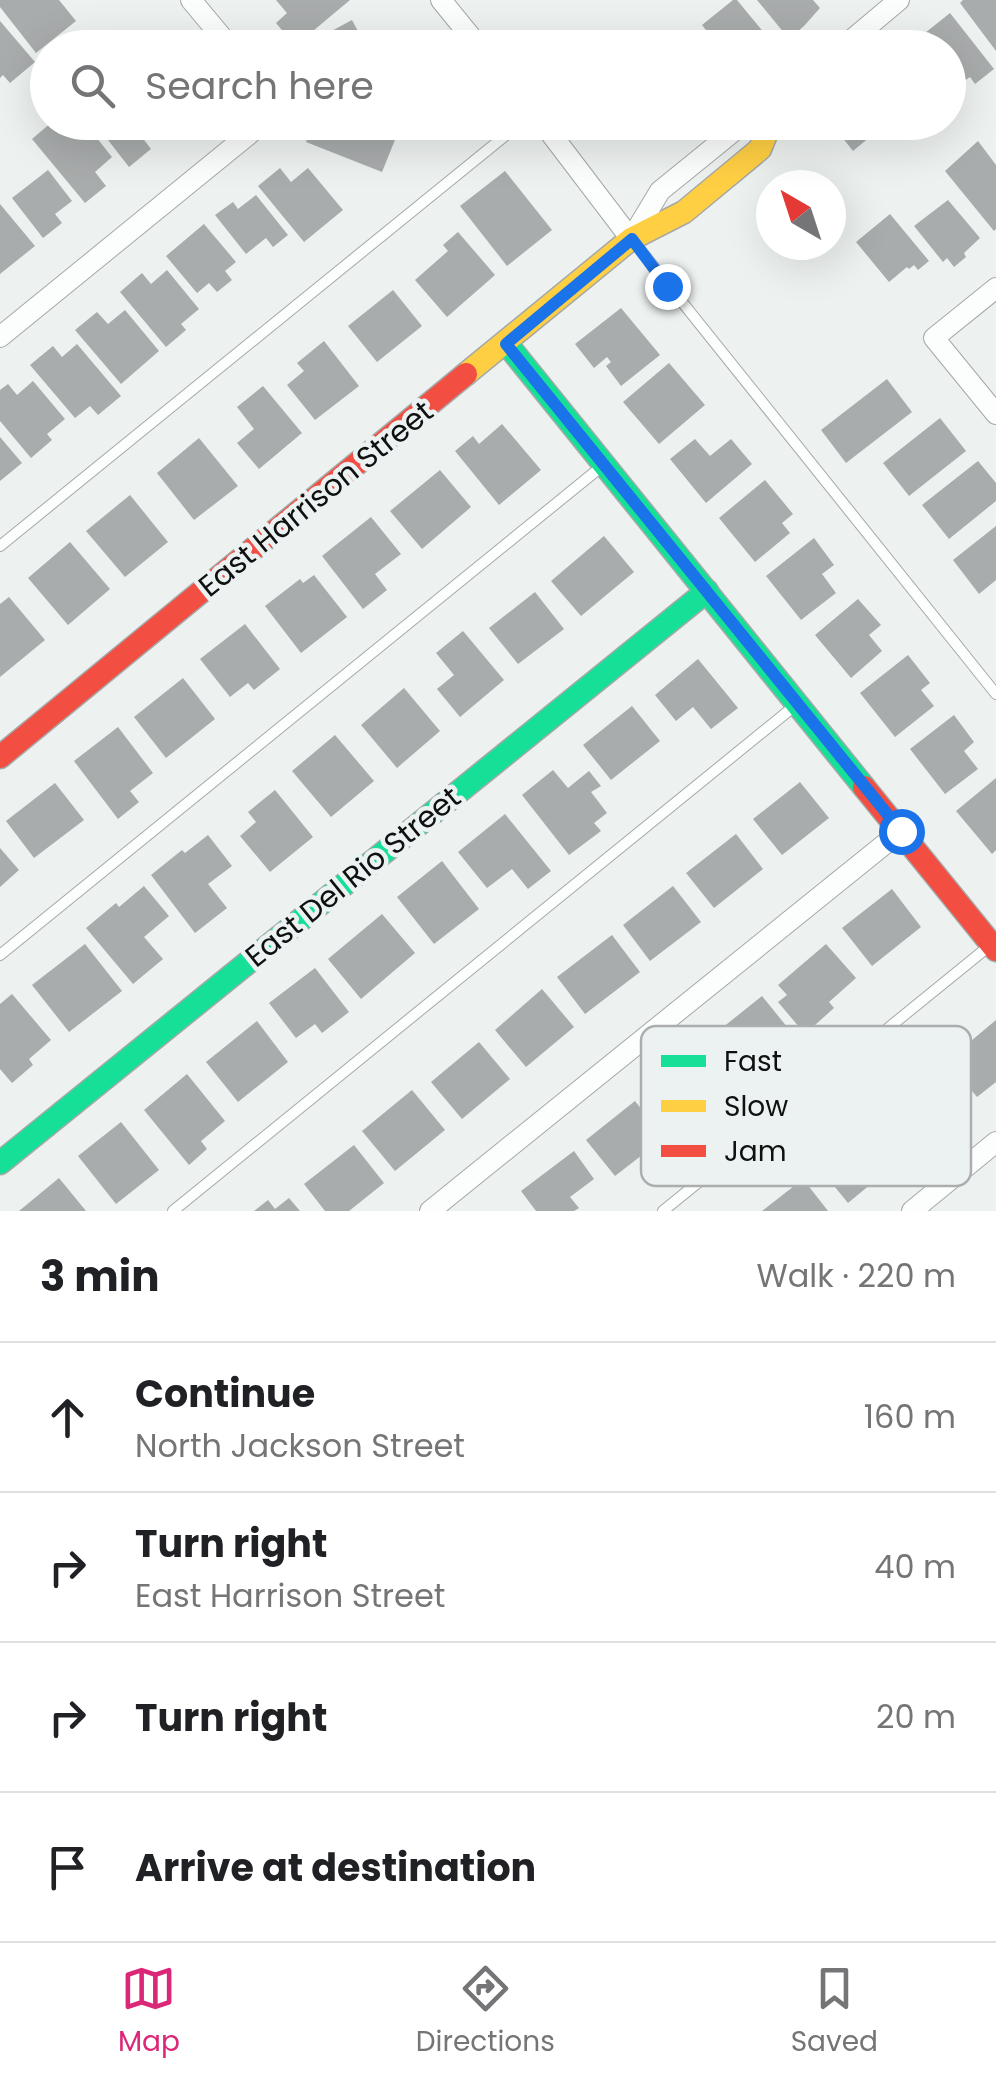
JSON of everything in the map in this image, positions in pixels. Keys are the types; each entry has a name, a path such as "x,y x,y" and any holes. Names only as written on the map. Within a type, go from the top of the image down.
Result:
{"street":[{"path":"192,0 216,30"},
{"path":"441,0 465,30"},
{"path":"863,30 899,0"},
{"path":"0,337 242,140"},
{"path":"556,140 632,239"},
{"name":"East Harrison Street","path":"632,239 660,191 724,140"},
{"name":"East Harrison Street","path":"0,758 632,239 684,212 760,149 764,140"},
{"path":"996,288 934,338 996,414"},
{"path":"506,344 994,947"},
{"name":"East Del Rio Street","path":"0,1163 707,591"},
{"path":"659,1026 901,831"},
{"path":"430,1211 641,1041"},
{"path":"971,1163 996,1142"},
{"path":"912,1211 942,1186"}],"lane":[{"path":"0,546 500,140"},
{"path":"632,239 996,694"},
{"path":"0,954 604,464"},
{"path":"173,1211 798,703"},
{"path":"895,1026 994,947"},
{"path":"663,1211 694,1186"}],"building":[{"path":"0,0 59,0 76,21 65,30 30,30 30,45 0,7"},
{"path":"276,0 350,0 314,30 282,30 276,23 287,13"},
{"path":"737,0 762,30 706,30 702,25"},
{"path":"757,0 813,0 820,8 799,30 782,30"},
{"path":"996,0 996,51 960,3"},
{"path":"950,13 963,30 929,30"},
{"path":"352,20 357,30 333,30"},
{"path":"0,21 30,56 30,66 10,83 3,75 0,78"},
{"path":"966,33 994,69 975,84 970,77 966,80"},
{"path":"33,140 98,140 112,157 95,172 106,186 85,203"},
{"path":"108,140 144,140 151,149 129,167"},
{"path":"307,140 395,140 382,172"},
{"path":"844,140 866,140 853,151"},
{"path":"978,141 996,165 994,231 945,171"},
{"path":"280,168 291,182 308,168 343,210 304,242 258,186"},
{"path":"48,170 72,201 55,214 62,223 43,238 12,198"},
{"path":"505,171 552,230 507,266 460,206"},
{"path":"256,195 288,235 273,247 266,238 246,254 215,215 233,202 238,209"},
{"path":"948,200 980,238 954,267 947,258 943,262 914,226"},
{"path":"0,204 35,246 0,274"},
{"path":"890,214 929,261 918,270 914,265 907,267 889,282 856,242"},
{"path":"204,224 236,262 225,271 232,280 217,292 209,283 197,293 166,256"},
{"path":"458,232 495,275 447,317 415,280 448,251 443,245"},
{"path":"167,270 199,309 181,324 186,330 166,347 120,292 142,273 151,284"},
{"path":"393,290 422,326 377,362 348,326"},
{"path":"621,308 660,355 621,386 606,366 611,362 607,357 594,368 575,344"},
{"path":"125,310 159,351 121,384 75,330 97,312 108,324"},
{"path":"324,341 359,386 315,420 287,385 304,371 297,363"},
{"path":"77,344 121,396 98,415 90,406 75,418 30,365 53,346 62,357"},
{"path":"669,363 705,405 659,444 623,402"},
{"path":"887,379 912,412 846,463 821,430"},
{"path":"33,381 65,419 47,434 52,440 31,458 0,421 0,390 8,384 17,395"},
{"path":"263,386 302,433 259,469 237,443 254,429 237,407"},
{"path":"940,418 966,451 909,496 883,463"},
{"path":"502,424 541,470 499,505 455,451 473,436 479,444"},
{"path":"0,437 22,463 0,481"},
{"path":"199,438 238,486 194,520 157,473"},
{"path":"695,439 710,456 731,439 752,464 706,503 670,459"},
{"path":"978,461 996,483 996,501 949,539 922,505"},
{"path":"440,470 471,507 422,549 390,511"},
{"path":"765,480 793,514 782,523 790,533 755,562 719,518"},
{"path":"130,495 168,542 125,577 86,531"},
{"path":"371,517 401,554 375,574 387,590 363,609 322,556"},
{"path":"996,526 996,580 979,594 953,560"},
{"path":"604,536 634,572 581,616 551,581"},
{"path":"814,538 834,565 822,574 836,593 801,620 766,576"},
{"path":"70,542 110,589 68,625 28,578"},
{"path":"314,575 347,617 301,653 265,606 300,579 303,583"},
{"path":"535,592 564,629 518,664 489,628"},
{"path":"9,597 45,640 0,677 0,604"},
{"path":"858,599 881,625 869,635 882,651 851,678 815,635"},
{"path":"245,624 280,669 254,690 248,683 230,697 200,659"},
{"path":"463,631 504,680 460,717 437,689 454,675 436,653"},
{"path":"908,655 930,683 921,690 934,706 895,737 860,693"},
{"path":"698,659 738,708 711,729 693,707 676,721 655,695"},
{"path":"183,678 215,719 166,758 134,717"},
{"path":"404,688 440,731 397,768 361,725"},
{"path":"632,706 660,741 611,780 583,745"},
{"path":"954,715 974,742 964,751 978,769 945,794 910,749"},
{"path":"118,727 153,773 130,791 139,802 118,819 74,761"},
{"path":"335,735 374,781 331,817 292,771"},
{"path":"553,770 568,788 589,771 601,786 591,792 607,813 594,823 601,831 569,855 522,795"},
{"path":"996,778 996,850 992,854 956,811"},
{"path":"800,782 829,818 782,855 753,819"},
{"path":"55,783 84,820 34,858 6,821"},
{"path":"275,790 313,837 270,872 240,836 256,822 248,812"},
{"path":"505,814 551,871 528,889 512,869 487,888 458,852"},
{"path":"736,834 763,869 714,908 686,873"},
{"path":"208,835 232,866 208,884 227,908 195,933 151,875"},
{"path":"0,848 19,870 0,887"},
{"path":"442,861 479,909 434,944 397,897"},
{"path":"144,886 169,916 144,937 163,959 133,984 86,928"},
{"path":"673,886 701,922 650,961 623,925"},
{"path":"892,889 921,927 872,966 842,928"},
{"path":"382,914 415,953 361,999 328,959"},
{"path":"612,935 640,972 585,1014 557,977"},
{"path":"85,944 122,991 69,1032 32,985"},
{"path":"826,944 856,978 829,1002 834,1008 814,1026 798,1026 778,1002 787,995 778,985"},
{"path":"315,968 349,1012 322,1033 315,1024 296,1038 269,1003"},
{"path":"542,989 574,1027 526,1067 495,1030"},
{"path":"12,994 51,1040 29,1059 33,1065 12,1083 0,1069 0,1004"},
{"path":"762,996 786,1026 724,1026"},
{"path":"996,1020 996,1082 977,1097 971,1090 971,1041"},
{"path":"257,1021 288,1062 238,1102 206,1062"},
{"path":"479,1042 510,1079 462,1119 431,1082"},
{"path":"187,1074 225,1121 201,1141 207,1149 189,1165 144,1110"},
{"path":"412,1090 445,1130 395,1171 362,1131"},
{"path":"635,1101 641,1109 641,1156 615,1176 586,1140"},
{"path":"121,1122 159,1170 116,1204 78,1156"},
{"path":"354,1145 384,1183 349,1211 325,1211 304,1184"},
{"path":"574,1151 594,1179 570,1197 579,1208 536,1211 521,1191"},
{"path":"59,1178 86,1211 19,1211"},
{"path":"794,1186 808,1186 828,1211 762,1211"},
{"path":"834,1186 868,1186 848,1203"},
{"path":"289,1198 300,1211 254,1211 268,1200 275,1209"}],"traffic: fast":[{"path":"506,343 864,787"},
{"path":"0,1163 707,591"}],"traffic: slow":[{"path":"466,374 631,239 684,212 760,149 764,140"}],"traffic: jam":[{"path":"0,757 466,374"},
{"path":"864,787 996,950"}],"route":[{"path":"667,286 632,239 506,344 901,831"}]}
